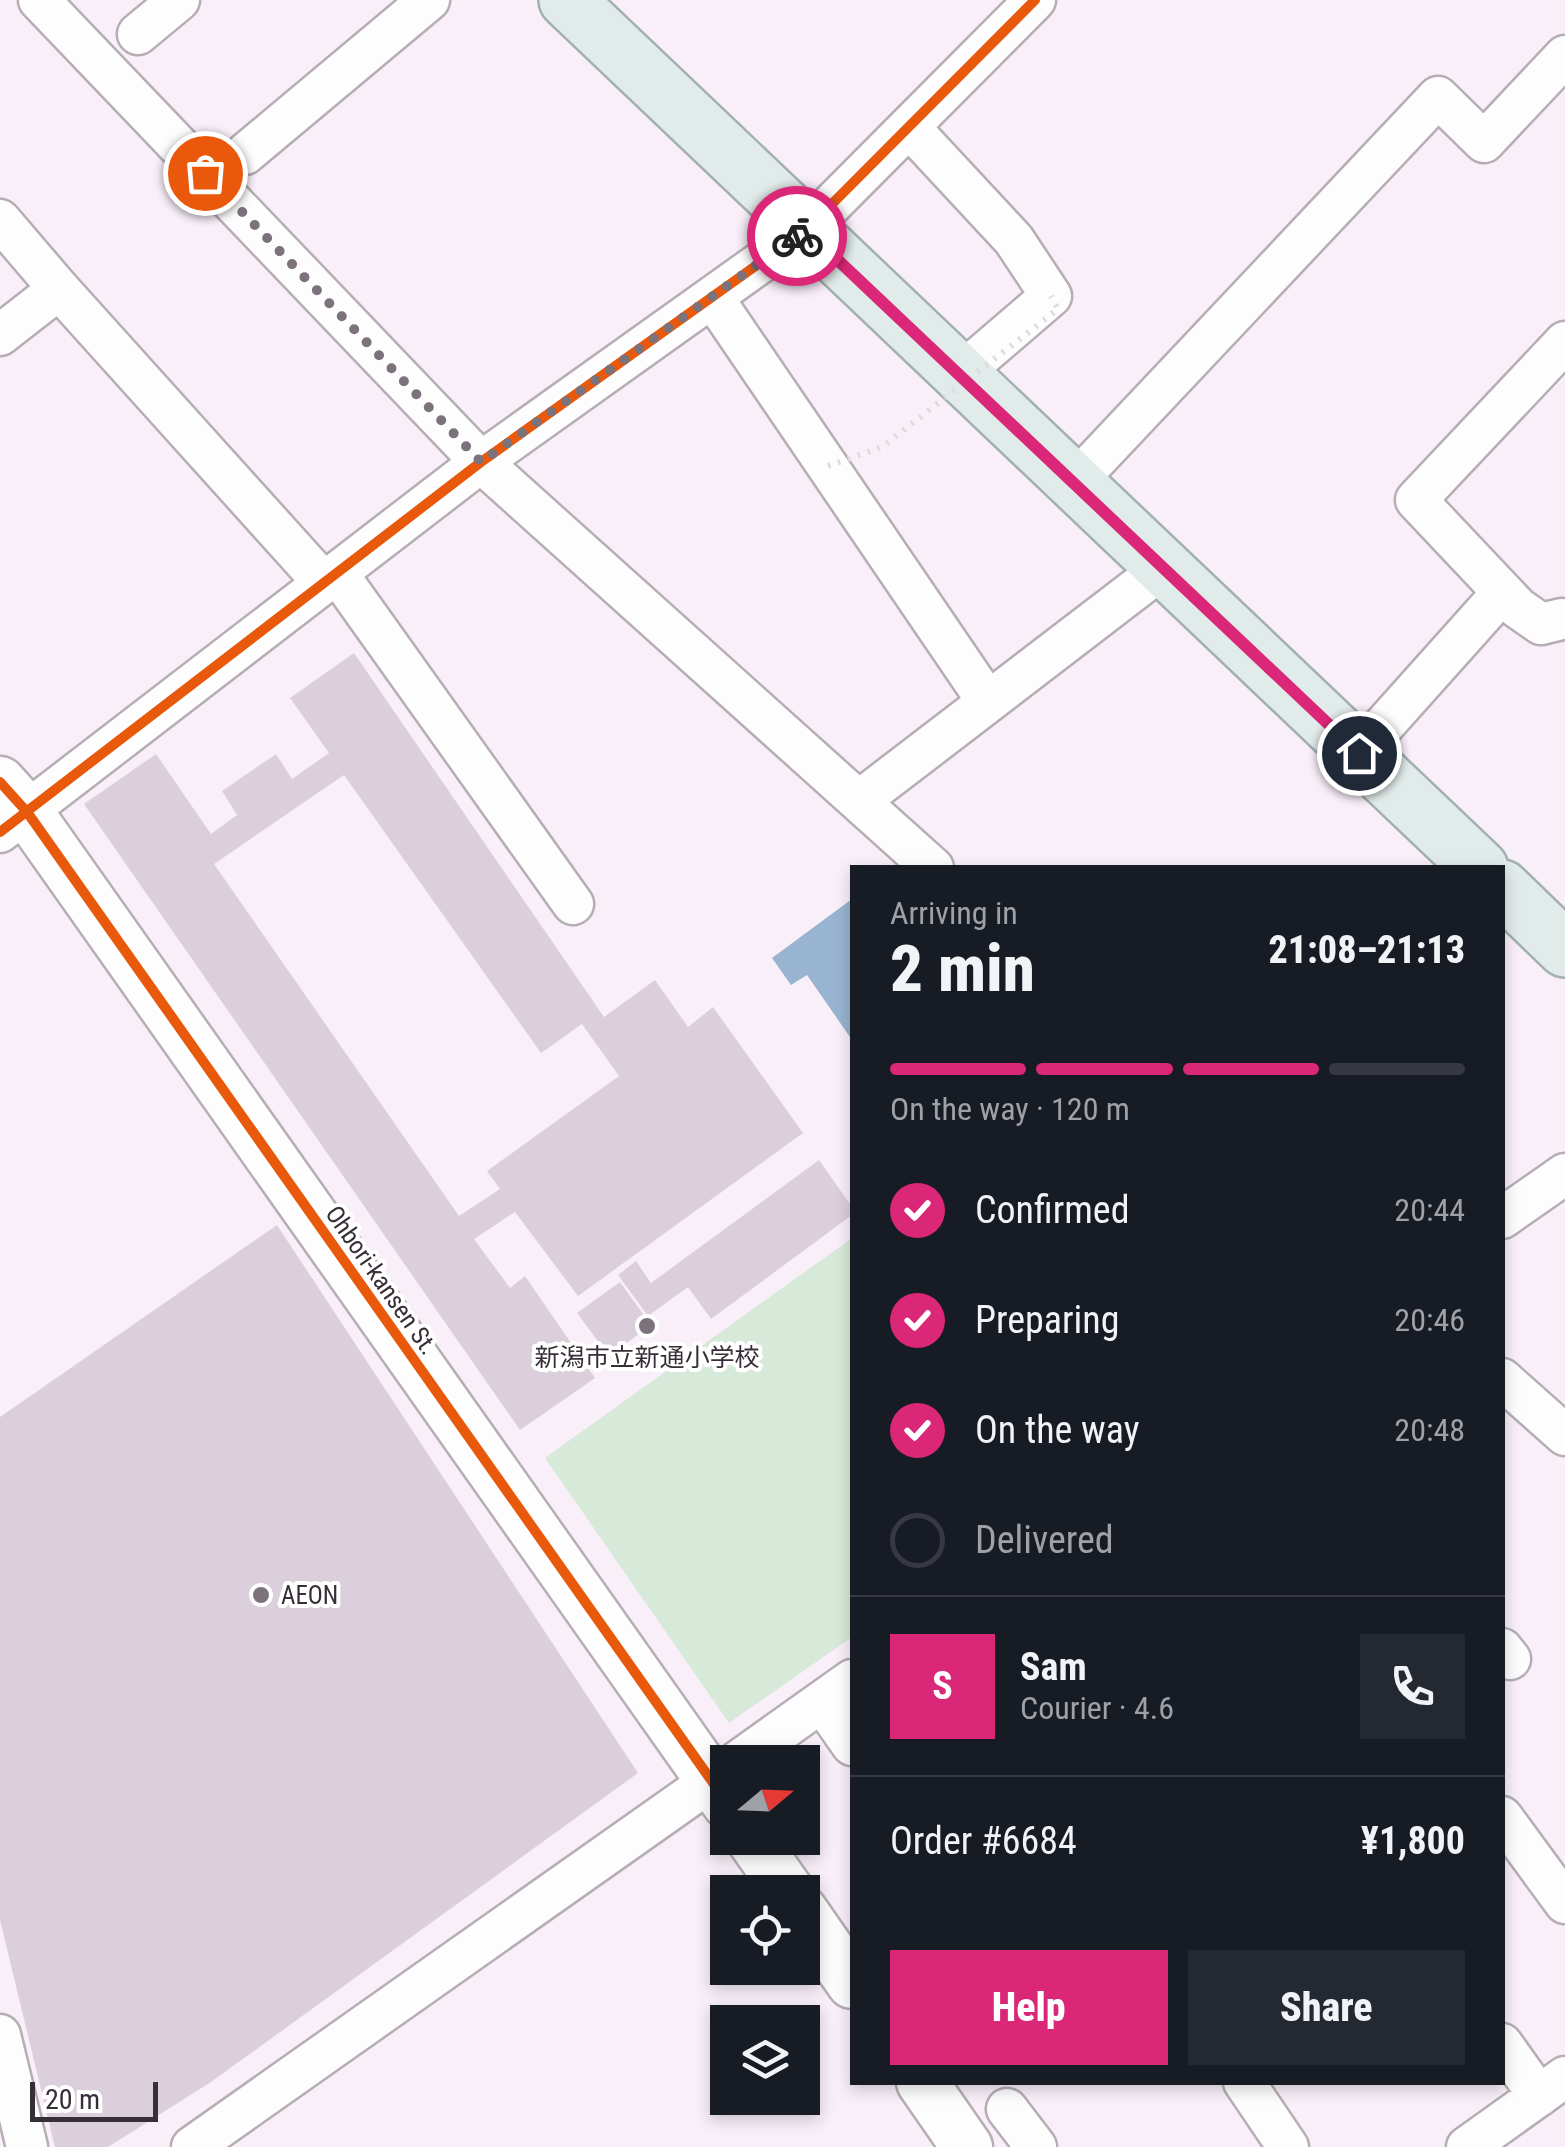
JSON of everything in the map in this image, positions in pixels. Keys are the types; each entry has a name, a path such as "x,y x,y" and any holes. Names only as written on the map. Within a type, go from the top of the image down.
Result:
{"main road":[{"path":"567,0 1477,865"},
{"path":"1505,891 1565,949"}],"street":[{"path":"39,0 481,462 930,865"},
{"path":"138,34 179,0"},
{"path":"245,154 429,0"},
{"path":"9,809 331,578 481,462 806,230 1035,0"},
{"path":"1074,484 1438,97 1484,142 1565,56"},
{"path":"909,127 1014,240 1051,296 959,374"},
{"path":"0,220 59,289 331,578 573,904"},
{"path":"0,335 59,289"},
{"path":"713,298 988,702"},
{"path":"1564,619 1541,624 1503,592 1416,500 1565,342"},
{"path":"859,801 1163,568"},
{"path":"1359,753 1503,592"},
{"name":"Ohbori-kansen St.","path":"9,809 710,1757"},
{"path":"1505,1216 1565,1174"},
{"path":"1505,1381 1565,1435"},
{"path":"769,1745 837,1691 850,1738"},
{"path":"192,2147 710,1790"},
{"path":"1505,1821 1565,1903"},
{"path":"820,1938 850,1980"},
{"path":"0,2036 28,2147"},
{"path":"1468,2147 1552,2086 1505,2047"},
{"path":"924,2085 966,2147"},
{"path":"1246,2085 1288,2147"},
{"path":"1008,2109 1036,2147"}],"path":[{"path":"828,466 882,447 1058,308 1051,296"}],"green space":[{"path":"850,1239 850,1638 729,1723 545,1458"}],"water":[{"path":"850,900 850,1037 807,975 791,985 772,958"}],"building":[{"path":"354,653 604,1017 655,980 688,1027 713,1007 803,1133 578,1296 515,1212 474,1239 510,1288 525,1276 595,1378 520,1430 84,804 156,754 211,834 237,815 222,791 276,754 292,779 329,753 290,698","holes":["344,775 541,1053 582,1024 619,1076 487,1171 500,1189 459,1216 214,864"]},
{"path":"819,1160 850,1204 850,1216 711,1319 688,1287 648,1316 618,1275 636,1261 651,1283"},
{"name":"AEON","path":"277,1225 638,1773 211,2082 108,2147 55,2147 0,1920 0,1417"},
{"path":"620,1282 651,1325 609,1356 577,1313"}],"cycle path":[{"path":"0,832 481,462 806,230 1035,0"},
{"path":"0,782 27,812 710,1779"}],"way so far":[{"path":"205,173 481,462 797,236"}],"place":[{"name":"新潟市立新通小学校","path":"647,1326"},
{"name":"AEON","path":"261,1595"}],"route":[{"path":"797,236 806,230 1359,753"}]}
